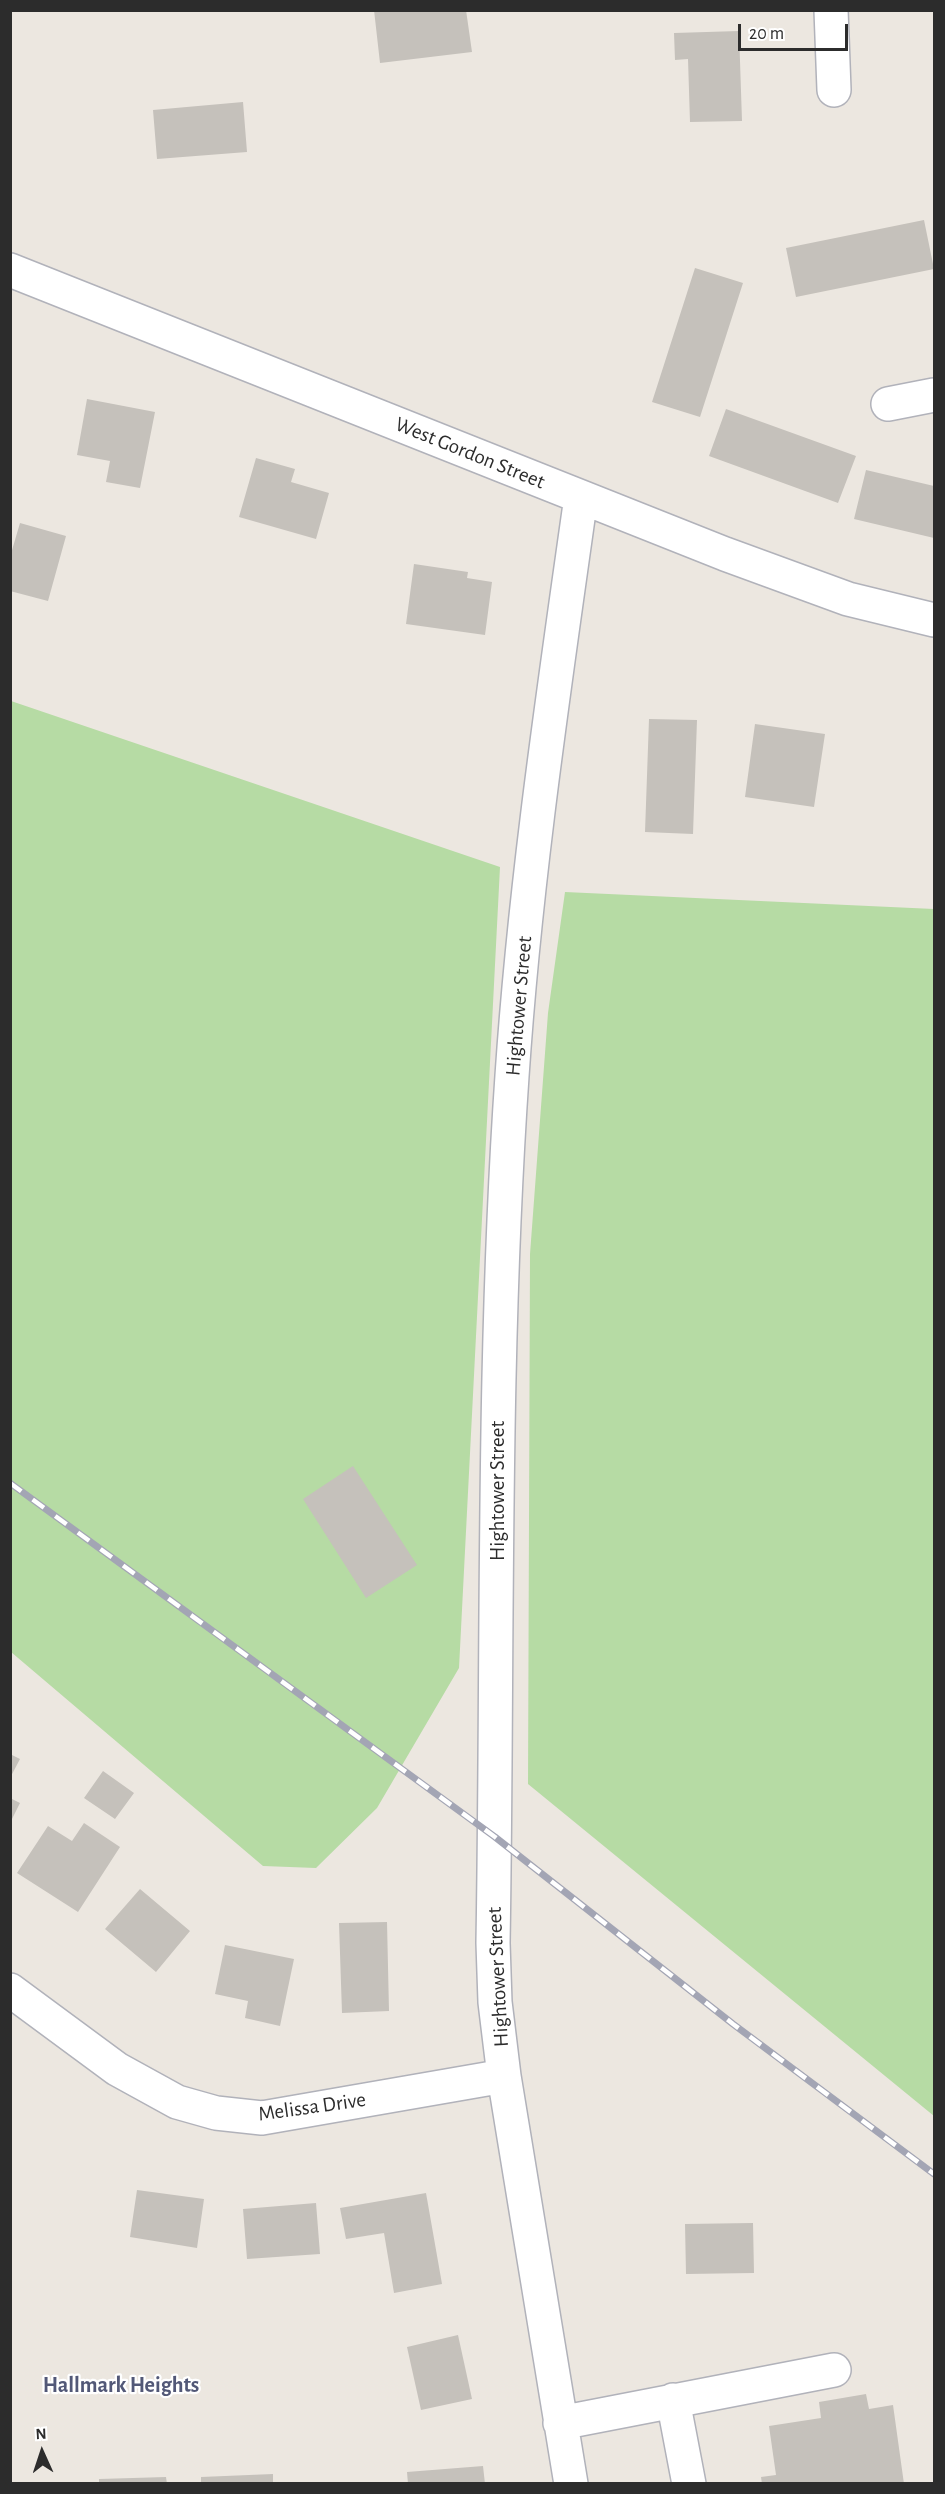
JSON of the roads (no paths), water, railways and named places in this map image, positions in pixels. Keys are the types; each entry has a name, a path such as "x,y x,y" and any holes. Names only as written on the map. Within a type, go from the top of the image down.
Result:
{"street":[{"path":"831,10 834,90"},
{"name":"West Gordon Street","path":"10,270 725,554 848,599 934,620"},
{"path":"888,404 934,395"},
{"name":"Hightower Street","path":"571,2484 504,2076 495,2002 493,1943 499,1377 512,1075 540,794 581,497"},
{"name":"Melissa Drive","path":"10,1990 117,2069 177,2102 216,2113 262,2118 504,2076"},
{"path":"560,2423 834,2370"},
{"path":"673,2400 688,2484"}],"railway":[{"path":"10,1483 495,1837 733,2024 934,2174"}],"district":[{"name":"Hallmark Heights","path":"121,2385"}]}
